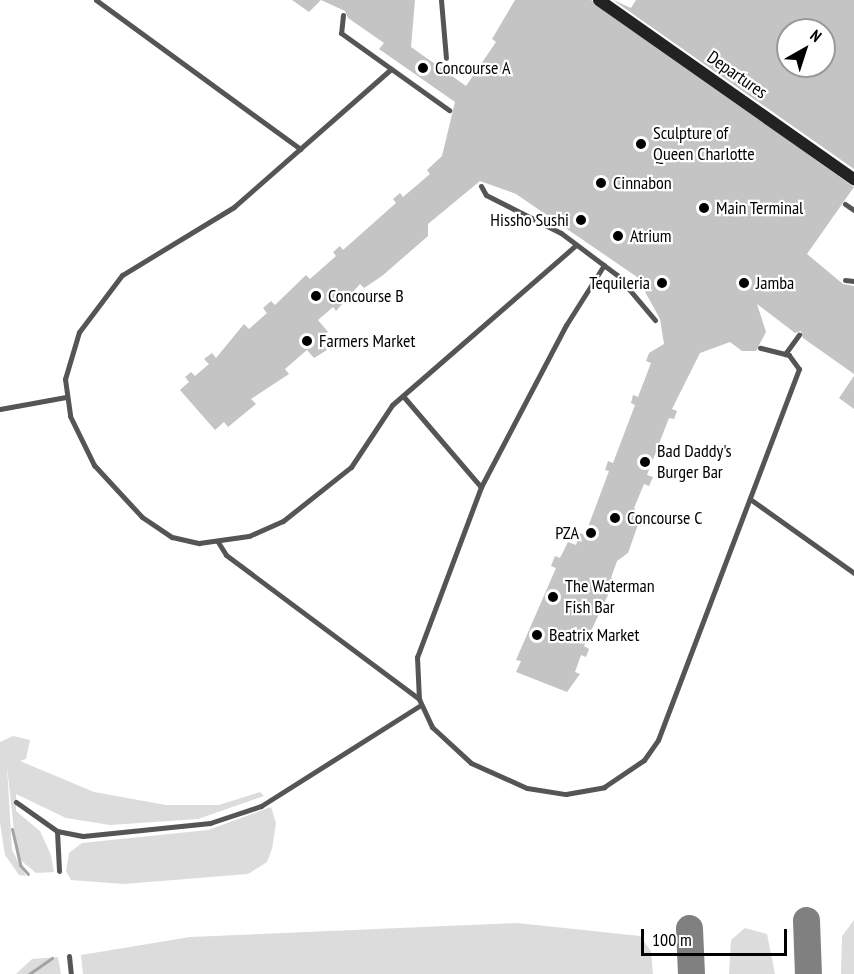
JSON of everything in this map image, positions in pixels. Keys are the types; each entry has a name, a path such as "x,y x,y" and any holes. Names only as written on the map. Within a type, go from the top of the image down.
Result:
{"main road":[{"name":"Departures","path":"599,0 854,179"}],"lane":[{"path":"96,0 300,149"},
{"path":"441,0 446,57"},
{"path":"343,15 341,33 449,110"},
{"path":"391,69 234,207 122,275 79,332 67,363 66,397 84,450 142,518 172,537 218,542 265,530 300,510 351,467 403,396 575,246"},
{"path":"481,186 604,265 656,320"},
{"path":"845,204 854,210"},
{"path":"604,265 566,325 481,487 423,634 415,679 419,699 456,754 527,788 587,793 629,774 658,740 800,369 784,354 760,348"},
{"path":"845,280 854,281"},
{"path":"784,354 799,336"},
{"path":"403,396 481,487"},
{"path":"0,409 66,397"},
{"path":"750,499 854,573"},
{"path":"218,542 226,555 419,699"},
{"path":"16,802 57,831 114,834 231,818 269,801 421,705"},
{"path":"57,831 59,871"},
{"path":"69,956 71,974"}],"shaded area":[{"path":"13,736 30,740 26,759 20,761 94,792 166,805 219,805 260,792 264,796 198,819 110,825 66,818 16,794 16,811 40,831 51,855 54,872 36,873 17,857 7,767 12,850 26,876 19,875 5,855 0,823 0,742"},
{"path":"271,807 276,823 272,849 267,862 248,874 124,884 71,880 66,871 69,853 82,843 208,830"},
{"path":"854,920 854,974 841,974 842,936"},
{"path":"517,923 640,936 651,951 653,974 83,974 81,955 190,937"},
{"path":"745,928 767,934 775,974 729,974 731,940"},
{"path":"58,957 61,974 16,974 32,959"}],"building":[{"path":"292,0 321,0 309,12"},
{"path":"321,0 415,0 411,47 466,86 496,42 492,39 515,0 591,0 854,187 807,254 843,284 854,286 854,374 803,338 801,331 795,333 757,304 766,332 756,351 742,351 730,342 700,353 672,409 677,411 674,419 669,418 647,475 653,477 649,486 644,484 634,508 640,519 628,553 617,561 611,578 615,580 584,646 589,649 586,657 581,655 575,672 580,674 567,692 516,672 521,661 516,660 556,568 551,566 555,556 560,558 568,542 576,545 580,533 585,535 609,471 605,470 608,461 613,463 635,405 631,403 633,395 638,397 651,363 646,361 649,353 664,344 660,319 637,277 516,194 480,181 428,224 428,236 382,276 364,288 360,284 336,311 333,307 318,320 328,332 319,340 327,350 314,358 307,350 285,369 289,374 251,399 256,404 228,427 224,422 215,430 180,390 189,382 185,377 191,372 195,376 209,364 204,359 212,353 216,358 244,324 249,329 267,313 263,308 271,301 275,305 306,275 310,279 336,256 333,252 340,246 343,250 396,203 393,199 400,193 403,197 430,174 427,170 442,156 455,102 379,49 384,43 348,18 345,11"},
{"path":"613,0 631,8 636,0 854,0 854,169"},
{"path":"854,376 854,409 839,398"}],"waterway":[{"path":"12,829 20,865 28,874"},
{"path":"29,974 52,958"}],"taxiway":[{"path":"806,920 808,974"},
{"path":"689,928 691,974"}],"place":[{"name":"Concourse A","path":"423,68"},
{"name":"Sculpture of Queen Charlotte","path":"641,144"},
{"name":"Cinnabon","path":"601,183"},
{"name":"Main Terminal","path":"704,208"},
{"name":"Hissho Sushi","path":"581,220"},
{"name":"Atrium","path":"618,236"},
{"name":"Tequileria","path":"662,283"},
{"name":"Jamba","path":"744,283"},
{"name":"Concourse B","path":"316,296"},
{"name":"Farmers Market","path":"307,341"},
{"name":"Bad Daddy's Burger Bar","path":"645,462"},
{"name":"Concourse C","path":"615,518"},
{"name":"PZA","path":"591,533"},
{"name":"The Waterman Fish Bar","path":"553,597"},
{"name":"Beatrix Market","path":"537,635"}]}
